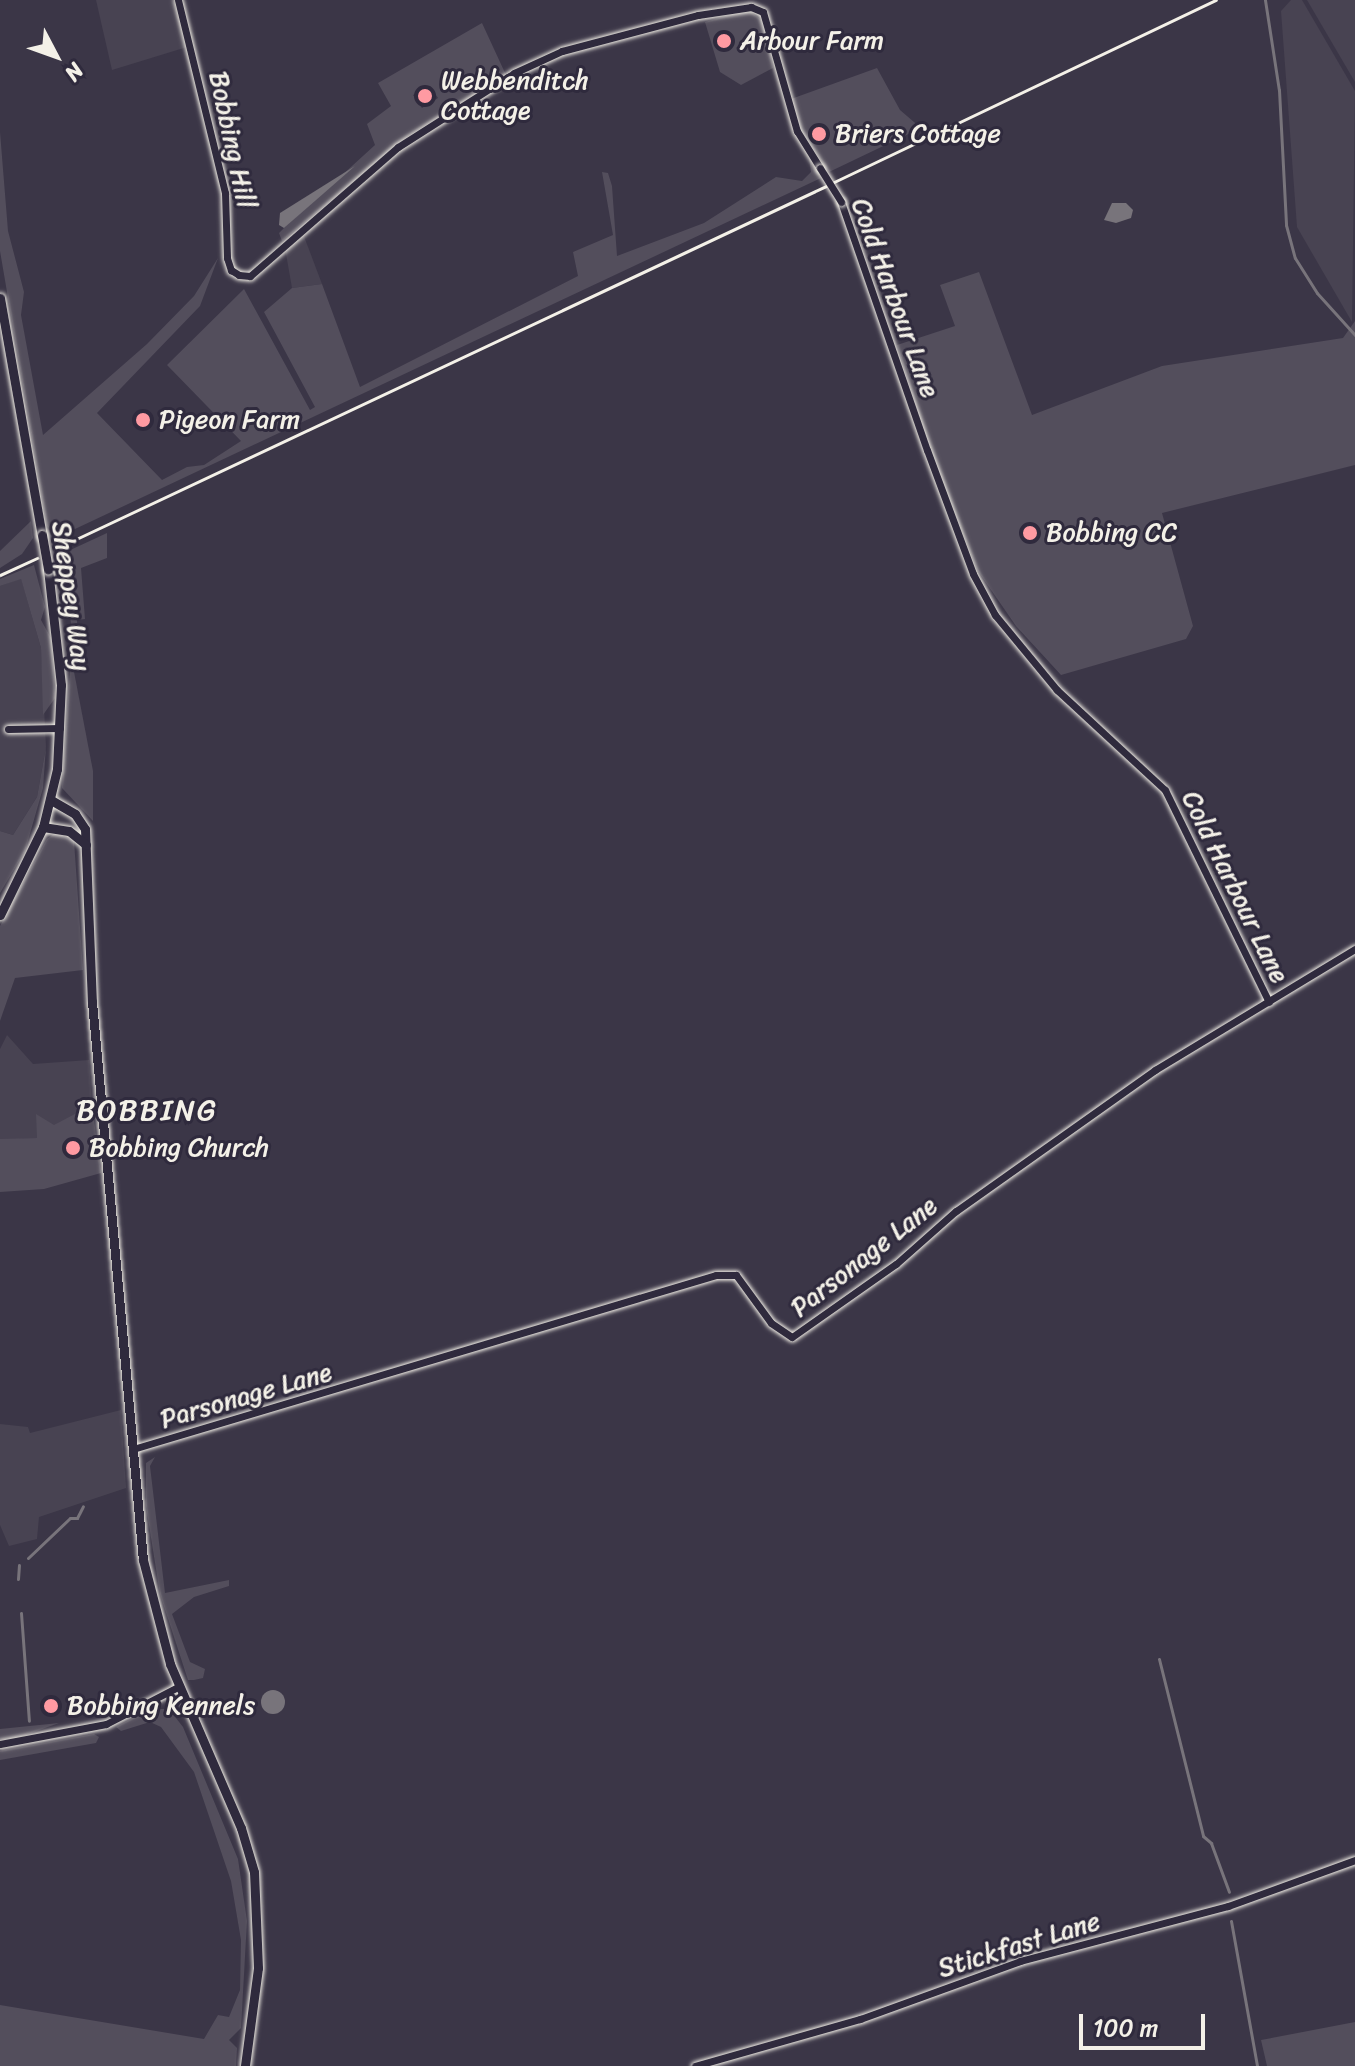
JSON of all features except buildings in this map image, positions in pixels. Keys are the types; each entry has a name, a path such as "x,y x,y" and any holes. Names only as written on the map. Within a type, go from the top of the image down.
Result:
{"street":[{"name":"Bobbing Hill","path":"178,0 225,193 227,258 231,270 250,276"},
{"path":"713,0 716,13"},
{"name":"Cold Harbour Lane","path":"250,276 398,147 514,73 573,47 716,13 751,7 764,12 797,131 841,202 973,574 995,615 1057,690 1165,790 1269,1002"},
{"name":"Sheppey Way","path":"0,298 59,638 60,728 51,800 43,827 0,915"},
{"path":"8,729 60,728"},
{"path":"51,800 75,814 85,829 92,1002 143,1560 178,1687 241,1828 254,1872 258,1968 245,2065 257,2066"},
{"path":"43,827 69,831 86,845"},
{"name":"Sheppey Way","path":"0,905 11,894"},
{"name":"Parsonage Lane","path":"133,1449 716,1275 736,1275 771,1323 792,1337 896,1264 956,1211 1155,1070 1355,949"},
{"path":"0,1744 106,1724 178,1687"},
{"name":"Stickfast Lane","path":"695,2066 860,2019 1020,1961 1228,1906 1355,1860"}],"shaded area":[{"path":"96,0 173,0 187,47 112,70"},
{"path":"1291,0 1302,0 1355,91 1352,322 1297,227 1281,11"},
{"path":"1307,0 1355,0 1355,82"},
{"path":"748,10 764,22 773,68 741,85 720,72 705,22"},
{"path":"482,23 506,75 409,135 282,241 279,233 375,145 367,124 391,106 378,83","holes":["430,86 438,98 422,108 413,95"]},
{"path":"877,68 900,110 921,128 829,172 801,130 791,99"},
{"path":"0,132 8,231 24,292 21,315 43,435 147,344 194,296 218,258 200,306 97,413 162,480 187,467 204,465 241,441 167,365 244,289 310,410 315,407 264,312 292,288 322,284 360,387 578,276 573,252 613,235 602,172 608,173 612,186 617,256 704,223 776,177 802,181 811,172 809,158 821,178 58,537 47,526 0,251"},
{"path":"355,166 284,228 279,225 280,213"},
{"path":"1112,203 1126,203 1133,210 1131,218 1116,223 1104,220"},
{"path":"302,231 322,284 292,288 285,248"},
{"path":"979,272 1032,415 1162,366 1343,338 1355,321 1355,465 1162,513 1193,626 1186,639 1061,675 1016,626 978,571 930,450 897,345 955,326 940,285"},
{"path":"31,521 33,538 22,554 0,568 0,551"},
{"path":"107,533 107,558 81,568 85,619 77,620 78,642 72,641 66,552"},
{"path":"34,565 45,607 41,620 51,638 55,698 43,715 41,648 21,579 0,586 0,579"},
{"path":"21,578 41,648 46,747 37,797 13,835 0,831 0,586"},
{"path":"71,656 93,771 93,821 62,788"},
{"path":"46,747 43,788 25,851 0,893 0,831 13,835 37,797"},
{"path":"55,833 74,841 83,970 15,978 0,1021 0,926 47,839"},
{"path":"7,1035 33,1064 89,1060 92,1105 37,1138 0,1140 0,1049"},
{"name":"BOBBING","path":"92,1105 101,1173 44,1189 0,1192 0,1139 37,1138 36,1114 54,1125"},
{"path":"121,1410 126,1488 39,1517 37,1539 9,1546 0,1525 0,1424 28,1427 30,1433"},
{"path":"155,1457 150,1466 165,1593 229,1580 229,1586 194,1597 172,1614 190,1662 205,1669 203,1678 194,1680 188,1680 160,1594 146,1506 146,1463"},
{"path":"273,1690 284,1697 285,1702 278,1713 273,1714 262,1707 261,1702 268,1691"},
{"path":"150,1709 169,1709 183,1727 238,1859 247,1921 241,2028 229,2040 237,2048 236,2066 0,2066 0,2005 204,2039 218,2015 229,2017 240,1990 241,1940 231,1881 194,1772 161,1727 150,1722 121,1731 116,1727"},
{"path":"59,1723 17,1738 0,1739 0,1729"},
{"path":"94,1734 99,1737 96,1743 0,1760 0,1751"},
{"path":"1355,2022 1355,2066 1267,2066 1261,2040"}],"waterway":[{"path":"1265,0 1279,90 1286,225 1295,258 1317,293 1355,335"},
{"path":"28,1558 70,1518 77,1518 83,1506"},
{"path":"18,1579 19,1565"},
{"path":"21,1613 29,1721"},
{"path":"1159,1659 1203,1836 1211,1843 1229,1892"},
{"path":"1231,1921 1257,2066"}],"railway":[{"path":"834,182 1216,0"},
{"path":"55,549 826,186"},
{"path":"0,575 37,558"}],"place":[{"name":"Arbour Farm","path":"724,41"},
{"name":"Webbenditch Cottage","path":"425,96"},
{"name":"Briers Cottage","path":"819,134"},
{"name":"Pigeon Farm","path":"143,420"},
{"name":"Bobbing CC","path":"1030,533"},
{"name":"Bobbing Church","path":"73,1148"},
{"name":"Bobbing Kennels","path":"51,1706"}],"district":[{"name":"BOBBING","path":"147,1110"}]}
